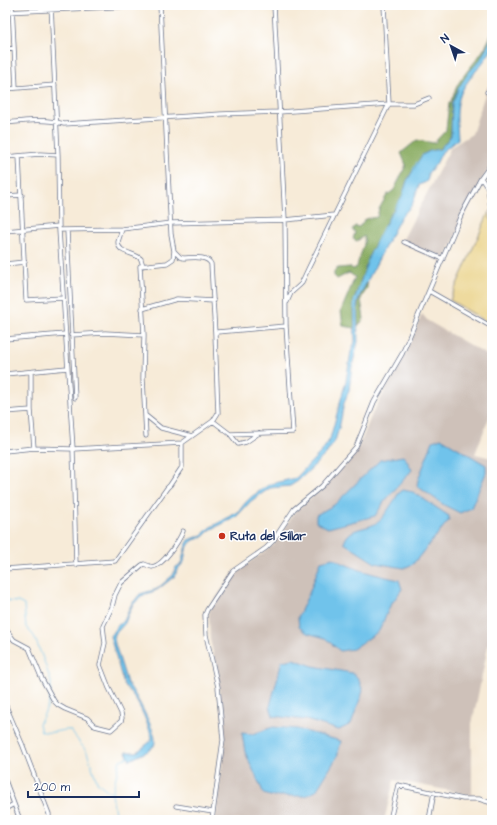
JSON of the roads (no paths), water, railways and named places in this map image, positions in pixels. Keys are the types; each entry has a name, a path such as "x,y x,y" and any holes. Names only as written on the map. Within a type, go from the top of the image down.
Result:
{"street":[{"path":"12,5 16,88"},
{"path":"51,5 58,155 59,228 73,449 76,565"},
{"path":"5,12 156,5"},
{"path":"146,436 143,378 144,335 140,266 173,260 174,251 171,234 160,5"},
{"path":"230,434 293,432 286,326 287,303 285,220 274,5"},
{"path":"287,303 291,293 301,284 389,104 384,5"},
{"path":"5,50 14,48"},
{"path":"5,89 55,85"},
{"path":"487,92 492,93"},
{"path":"5,123 33,120 56,121 64,124 165,117 279,112 389,104 414,104 429,98"},
{"path":"5,157 40,154 58,155"},
{"path":"19,156 26,300 63,298"},
{"path":"212,820 223,740 218,687 206,635 205,615 207,610 233,571 266,548 273,541 294,509 322,486 356,446 374,402 402,354 461,215 481,178 491,165"},
{"path":"481,178 488,189 492,216"},
{"path":"5,196 22,195"},
{"path":"5,231 59,228 67,230 122,229 171,223 285,220 334,215"},
{"path":"122,229 118,243 119,246 123,251 137,256 141,260 143,266"},
{"path":"67,230 75,398"},
{"path":"404,242 443,259"},
{"path":"5,451 34,448 73,449 182,443 213,421 218,413 214,300 211,264 208,259 183,258 174,251"},
{"path":"5,264 25,262"},
{"path":"430,291 492,327"},
{"path":"142,309 177,299 214,300"},
{"path":"215,334 222,331 286,326"},
{"path":"71,335 105,333 144,335"},
{"path":"5,339 65,334"},
{"path":"5,374 67,368"},
{"path":"31,372 31,410 34,448"},
{"path":"5,412 31,410"},
{"path":"145,415 161,428 192,436"},
{"path":"213,421 230,434 238,444 242,444 260,432"},
{"path":"5,569 115,561 182,467 182,443"},
{"path":"5,628 14,640 29,648 42,679 54,701 65,709 87,718 95,726 111,730 121,721 121,713 100,664 105,643 103,626 121,583 144,564 152,567 158,565 176,545 183,531"},
{"path":"5,704 49,814 49,818 47,820"},
{"path":"5,716 10,714"},
{"path":"5,780 20,820"},
{"path":"390,820 398,784 463,799 479,799 492,803"},
{"path":"429,820 434,792"},
{"path":"5,809 14,804"},
{"path":"176,806 213,812"}],"water":[{"path":"492,35 492,46 490,52 464,87 459,99 457,116 458,139 442,152 436,164 428,173 426,182 419,185 412,205 400,218 359,297 357,305 358,342 352,366 349,390 344,403 335,441 326,454 298,481 290,486 270,488 251,501 236,517 210,530 203,537 190,543 186,550 184,562 177,570 175,576 157,590 141,596 132,606 125,623 115,634 115,644 127,683 144,711 152,728 155,739 154,746 148,751 130,760 126,752 137,752 151,741 152,737 137,703 124,685 110,636 117,626 124,621 131,605 140,594 157,589 173,575 176,567 181,564 186,545 189,540 202,535 209,528 238,512 251,497 270,484 296,478 322,451 330,439 346,381 351,352 355,342 354,301 370,254 390,215 402,197 407,181 422,155 430,151 440,149 451,136 452,103 459,87 469,72 480,60"},
{"path":"441,438 486,465 486,473 471,508 460,513 444,505 417,486 433,441"},
{"path":"403,456 412,470 384,502 375,516 328,528 316,522 316,515 334,505 380,460"},
{"path":"403,490 413,492 449,516 449,520 413,564 404,568 375,563 344,543 346,537 350,533 375,524 379,521 387,512 399,493"},
{"path":"333,558 357,569 399,580 402,589 390,606 379,631 353,649 340,651 325,638 307,633 299,627 298,617 310,591 321,561"},
{"path":"293,659 313,666 352,673 358,678 363,691 351,724 339,730 306,720 273,716 270,706 282,661"},
{"path":"273,727 297,729 341,741 337,757 316,791 305,796 270,796 264,794 245,752 242,733 253,734"}],"waterway":[{"path":"413,170 417,162"},
{"path":"395,207 402,198 405,190"},
{"path":"376,243 384,226"},
{"path":"367,263 375,246"},
{"path":"363,276 366,268"},
{"path":"358,289 360,283"},
{"path":"354,309 355,298"},
{"path":"5,601 18,602 24,605 26,627 34,636 44,661 51,682 51,692"},
{"path":"50,697 47,708 39,724 41,731 52,732 70,730 87,752 97,782 112,794"},
{"path":"116,820 112,794 120,760 129,757"}],"place":[{"name":"Ruta del Sillar","path":"222,536"}]}
